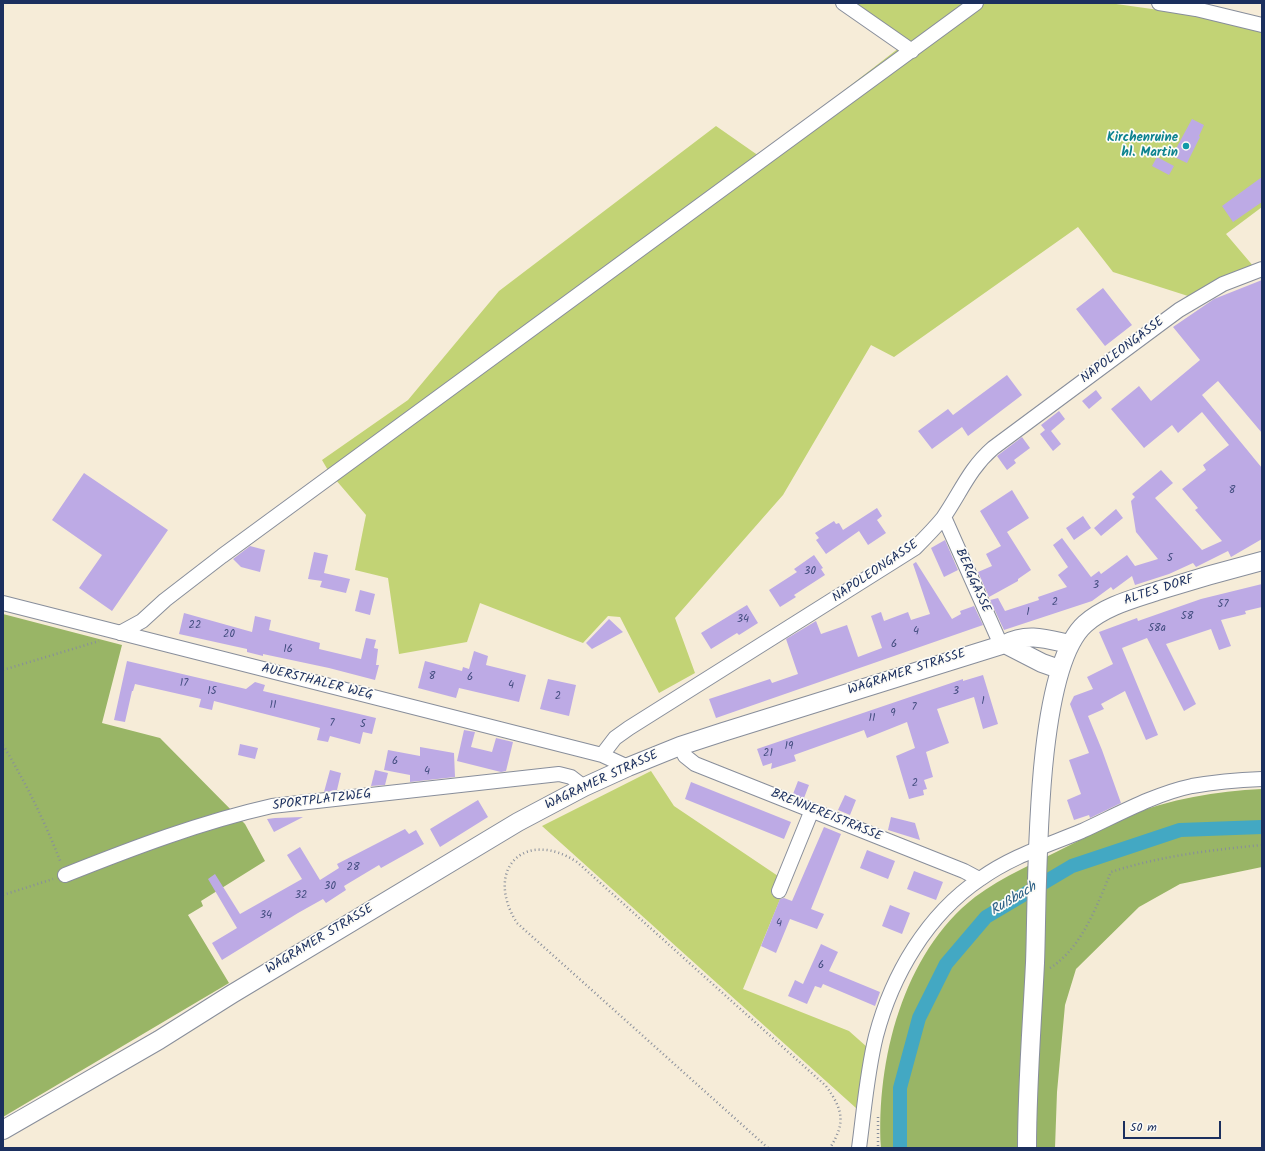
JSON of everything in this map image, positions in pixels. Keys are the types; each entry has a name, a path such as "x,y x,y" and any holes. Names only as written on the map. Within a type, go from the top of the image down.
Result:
{"main road":[{"name":"ALTES DORF","path":"1027,1148 1038,865 1047,736 1054,689 1059,669 1069,644 1086,623 1119,604 1187,581 1262,561"},
{"name":"WAGRAMER STRASSE","path":"3,1130 143,1050 460,855 518,822 628,767 680,746 1003,644 1020,637 1031,637 1069,644"},
{"path":"1003,644 1042,663 1059,669"}],"street":[{"path":"843,3 912,50"},
{"path":"120,633 142,621 222,556 976,3"},
{"path":"1159,3 1196,9 1262,25"},
{"name":"NAPOLEONGASSE","path":"602,755 615,738 629,728 909,552 930,534 944,517 972,471 980,460 994,448 1179,310 1223,284 1262,269"},
{"name":"BERGGASSE","path":"944,517 1003,644"},
{"name":"AUERSTHALER WEG","path":"3,603 602,755 628,767"},
{"name":"BRENNEREISTRASSE","path":"680,746 685,756 695,764 964,871 979,879"},
{"name":"SPORTPLATZWEG","path":"65,875 139,846 240,814 272,806 560,774 571,777 584,788"},
{"path":"858,1148 876,1037 896,982 921,937 935,919 979,879 1039,847 1067,837 1155,798 1191,786 1229,780 1262,779"},
{"path":"779,891 812,810"}],"path":[{"path":"3,670 86,646 120,633"},
{"path":"3,745 24,781 36,806 65,875 3,895"},
{"path":"1034,978 1057,963 1072,948 1097,905 1111,872 1132,865 1217,849 1262,845"},
{"path":"768,1148 517,923 508,908 504,875 514,859 529,850 547,849 563,853 577,862 826,1086 836,1100 841,1115 839,1133 830,1148"}],"green space":[{"path":"853,3 1109,3 1195,15 1262,32 1262,207 1226,234 1254,267 1221,280 1188,296 1113,272 1078,227 894,357 871,345 783,495 675,618 695,673 659,693 620,617 608,616 583,643 480,603 467,642 399,654 388,578 355,570 366,515 329,472 322,460 408,400 499,291 716,126 759,156 908,41"},
{"path":"3,614 122,645 102,723 160,738 245,824 265,861 201,901 203,906 188,915 229,983 3,1117"},
{"path":"651,771 674,806 778,876 771,893 781,897 743,989 849,1031 867,1047 856,1108 542,826"},
{"path":"1262,789 1262,867 1180,884 1139,907 1076,969 1065,1005 1057,1092 1055,1148 881,1148 883,1080 899,1011 912,978 929,948 950,920 975,897 997,882 1127,816 1160,805 1193,797"}],"building":[{"name":"Kirchenruine hl. Martin","path":"1192,119 1204,125 1199,136 1200,137 1187,163 1172,156"},
{"path":"1157,157 1174,166 1169,175 1152,166"},
{"path":"1262,177 1262,202 1233,222 1222,206"},
{"path":"1262,280 1262,433 1218,381 1202,395 1262,468 1262,539 1231,557 1228,551 1196,567 1193,563 1169,574 1135,585 1132,576 1113,590 1111,587 1092,601 1004,630 990,600 998,598 1005,611 1039,600 1038,597 1067,587 1058,575 1068,567 1053,545 1062,538 1091,577 1099,571 1101,574 1127,555 1135,566 1158,559 1136,532 1131,501 1135,497 1132,494 1161,470 1173,483 1155,498 1202,550 1222,541 1195,510 1198,508 1182,489 1206,470 1203,465 1229,445 1202,412 1178,433 1172,425 1144,448 1111,409 1139,386 1151,401 1200,360 1173,327 1214,299"},
{"path":"1103,288 1132,325 1105,346 1076,309"},
{"path":"1007,375 1022,395 968,436 962,427 932,449 918,431 948,409 953,415"},
{"path":"1096,390 1102,398 1089,409 1082,401"},
{"path":"1059,411 1065,419 1051,431 1061,444 1053,451 1040,434 1045,430 1041,425"},
{"path":"1022,437 1030,448 1014,460 1016,463 1007,470 997,456"},
{"path":"84,473 168,530 112,611 79,588 102,555 52,520"},
{"path":"1012,490 1029,518 1007,532 1031,570 1018,579 1018,581 989,597 978,572 992,566 986,554 1001,546 980,511"},
{"path":"877,508 882,516 877,520 886,533 868,545 859,531 826,554 816,540 819,538 815,533 834,521 836,524 839,523 843,530"},
{"path":"1116,509 1123,518 1101,536 1094,528"},
{"path":"1083,516 1091,528 1074,540 1066,528"},
{"path":"945,540 958,570 944,577 931,548"},
{"path":"250,546 265,550 260,572 241,567 233,559"},
{"path":"314,552 328,555 324,573 350,579 346,593 320,587 322,581 308,579"},
{"path":"814,555 823,568 821,569 825,575 794,595 796,597 780,607 769,590 797,572 794,569"},
{"path":"916,562 952,619 961,614 960,611 974,606 983,625 716,718 709,699 770,679 772,683 798,674 786,639 816,621 821,634 847,625 858,657 882,648 871,616 881,612 884,621 908,612 911,620 930,614 913,564"},
{"path":"1262,584 1262,607 1245,611 1246,614 1221,620 1231,646 1219,650 1211,629 1166,644 1196,704 1184,711 1147,638 1122,648 1158,735 1146,740 1125,691 1101,704 1104,709 1088,716 1121,803 1090,818 1089,815 1074,820 1067,800 1081,794 1069,760 1089,753 1070,704 1074,696 1093,689 1087,677 1113,664 1099,632 1137,618 1138,621 1201,599"},
{"path":"360,590 375,594 370,615 355,611"},
{"path":"747,605 758,623 739,635 737,633 711,649 701,633"},
{"path":"184,613 252,632 255,616 271,620 269,630 320,643 319,649 361,659 366,638 376,640 374,648 378,649 376,665 379,665 375,680 329,668 263,654 263,656 247,652 247,649 179,634"},
{"path":"609,619 623,632 592,649 586,643"},
{"path":"474,651 488,656 486,665 526,675 519,702 459,688 456,698 418,688 425,661 462,671 463,667 469,669"},
{"path":"127,661 246,689 255,682 265,685 263,691 376,718 372,734 363,732 360,744 330,736 328,742 317,740 320,728 214,701 212,710 199,707 201,699 135,684 125,722 114,720"},
{"path":"983,675 998,724 983,729 974,697 937,709 949,743 926,752 933,777 924,780 927,789 923,790 924,795 909,799 896,756 915,748 907,722 867,738 864,730 794,755 796,761 771,769 772,763 763,766 757,749 963,679 963,681"},
{"path":"548,679 576,685 569,716 540,709"},
{"path":"464,730 475,732 471,747 492,752 496,738 513,742 506,771 501,772 457,761"},
{"path":"240,744 258,748 255,759 238,755"},
{"path":"420,747 454,753 455,777 410,782 410,775 384,770 388,750 420,756"},
{"path":"330,770 341,773 337,790 324,792"},
{"path":"375,770 388,773 385,785 371,786"},
{"path":"798,781 809,785 804,798 793,794"},
{"path":"691,782 791,822 784,839 685,799"},
{"path":"845,795 856,800 850,815 838,810"},
{"path":"478,800 488,817 440,847 430,829"},
{"path":"303,817 274,832 267,819 275,818"},
{"path":"891,817 915,823 920,840 888,830"},
{"path":"824,827 841,834 811,909 824,914 817,929 790,919 776,953 761,946 780,899 784,898 792,901"},
{"path":"405,829 409,834 416,830 424,844 381,868 379,865 344,886 346,890 326,903 323,899 222,960 212,943 237,928 208,879 215,874 240,914 302,879 287,855 300,847 320,880 339,868 337,864"},
{"path":"867,850 895,861 888,879 860,868"},
{"path":"914,871 943,882 936,900 907,889"},
{"path":"890,905 910,913 902,934 882,926"},
{"path":"821,944 838,952 829,971 880,992 875,1006 823,984 821,988 815,986 807,1004 788,996 795,980 803,984"}],"waterway":[{"name":"Rußbach","path":"900,1148 900,1088 919,1018 946,964 986,917 1072,866 1180,830 1262,827"}],"place":[{"name":"Kirchenruine hl. Martin","path":"1186,146"}]}
